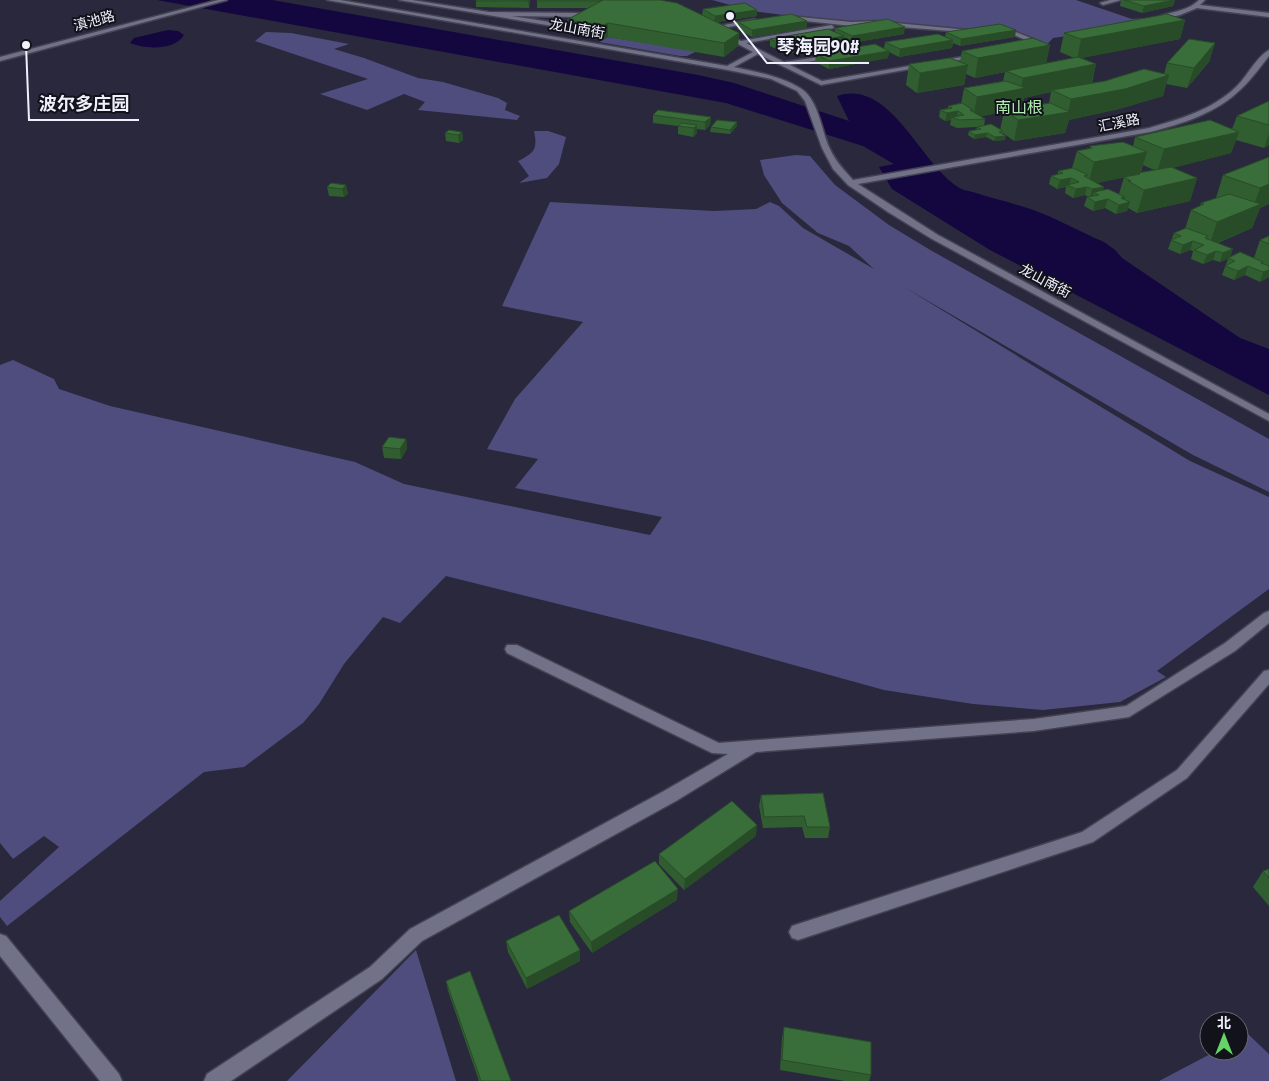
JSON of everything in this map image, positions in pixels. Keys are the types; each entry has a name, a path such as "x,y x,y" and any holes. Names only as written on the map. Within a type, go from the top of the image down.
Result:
{"street":[{"name":"滇池路","path":"0,59 224,0"},
{"name":"龙山南街","path":"330,0 728,68 758,74 787,83 802,93 810,104 826,148 836,168 851,183 935,237 1269,418"},
{"path":"402,0 489,14 564,26 586,15 489,14"},
{"path":"1103,3 1118,0"},
{"path":"1154,19 1178,14 1196,6 1202,0"},
{"path":"1196,6 1269,15"},
{"path":"781,18 852,24"},
{"path":"712,28 761,20"},
{"path":"738,43 852,24 875,23 979,32"},
{"path":"704,24 738,43 821,83 983,54"},
{"path":"995,29 1003,28 1036,42 1021,47"},
{"path":"950,36 987,30"},
{"path":"588,45 600,38"},
{"path":"728,68 757,52"},
{"name":"汇溪路","path":"851,183 1150,130 1182,120 1226,99 1269,52"},
{"path":"783,64 842,55"},
{"path":"688,62 698,56"},
{"path":"512,649 717,749 1034,725 1129,711 1230,647 1269,616"},
{"path":"798,932 1088,837 1182,774 1269,675"},
{"path":"214,1081 376,973 416,935 670,796 754,746"},
{"path":"0,942 112,1081"}],"shaded area":[{"path":"157,0 272,0 698,75 734,83 849,121 837,96 856,94 873,99 889,111 944,175 958,187 1034,210 1104,242 1122,258 1240,338 1269,349 1269,395 990,250 892,189 879,167 894,164 863,146 726,103"},
{"path":"712,0 1076,0 1132,19 1144,18 1159,23 1053,38 1044,48 1045,45 1041,41 1004,26 977,30 791,16 752,11"},
{"path":"168,30 178,31 184,35 173,44 166,46 143,47 130,43 134,38"},
{"path":"266,32 291,33 349,44 334,49 418,78 443,82 498,98 507,103 505,110 520,116 517,120 418,110 425,102 404,94 367,110 320,94 368,79 255,41"},
{"path":"608,37 697,51 687,56 680,56 599,42"},
{"path":"534,131 548,131 566,137 559,164 547,178 519,183 529,176 518,161 534,150"},
{"path":"796,155 810,156 835,185 889,225 932,251 1269,439 1269,492 1193,455 904,287 1190,461 1269,497 1269,589 1157,671 1166,677 1120,702 1043,710 973,704 884,690 707,641 446,576 400,623 383,617 344,664 319,704 303,723 244,767 204,772 7,926 0,917 0,901 59,847 44,836 13,859 0,843 0,365 13,360 54,379 59,389 110,406 355,462 404,484 650,535 662,517 515,488 538,459 487,449 515,399 583,322 502,306 550,202 714,211 756,209 770,202 779,206 803,228 874,269 849,246 818,233 782,203 764,175 760,160"},
{"path":"416,950 456,1081 287,1081"},
{"path":"1249,1035 1269,1054 1269,1081 1159,1081 1199,1060 1249,1061"}],"building":[{"path":"528,0 528,1 476,1"},
{"path":"537,0 603,0 537,1"},
{"path":"603,0 660,0 677,3 739,33 724,43 608,23 604,25 567,20"},
{"path":"1124,0 1174,0 1144,6"},
{"path":"745,3 757,10 715,16 703,9"},
{"path":"792,14 807,21 752,30 738,22"},
{"path":"1167,14 1185,20 1081,39 1064,33"},
{"path":"888,19 905,27 852,36 835,28"},
{"path":"1000,24 1016,30 961,39 946,32"},
{"path":"828,29 844,36 786,46 770,39"},
{"path":"938,34 953,40 900,49 885,42"},
{"path":"1033,38 1050,45 978,58 962,51"},
{"path":"1189,39 1215,43 1194,68 1167,63"},
{"path":"875,44 889,51 829,61 816,54"},
{"path":"1078,57 1096,64 1023,78 1006,71"},
{"path":"950,58 968,65 920,73 909,64"},
{"path":"1144,69 1169,75 1125,89 1071,99 1052,90 1105,81"},
{"path":"1006,81 1026,88 977,97 964,88"},
{"path":"1269,101 1269,125 1237,116"},
{"path":"962,103 985,119 959,120 952,117 964,115 958,111 947,113 940,110 952,108 948,106"},
{"path":"1050,103 1070,112 1018,120 1005,110"},
{"path":"658,110 711,117 705,122 653,115"},
{"path":"717,120 737,122 730,130 711,127"},
{"path":"1210,120 1239,132 1164,149 1135,137"},
{"path":"682,123 697,125 694,128 678,126"},
{"path":"991,124 1003,131 999,132 1006,136 995,137 987,133 975,135 969,131 981,129 977,127"},
{"path":"449,130 462,132 458,135 445,133"},
{"path":"1123,142 1147,152 1094,162 1077,151 1092,148 1090,146"},
{"path":"1269,157 1269,184 1260,188 1223,175"},
{"path":"1171,167 1197,178 1144,190 1124,177 1140,174 1138,173"},
{"path":"1073,168 1088,175 1084,176 1104,187 1076,189 1067,185 1079,182 1071,178 1060,180 1051,176 1063,173 1058,171"},
{"path":"331,183 346,185 342,189 327,187"},
{"path":"1108,189 1125,197 1121,198 1130,202 1119,205 1108,199 1095,202 1087,197 1099,195 1094,192"},
{"path":"1229,194 1261,204 1217,222 1191,210 1204,204 1201,203"},
{"path":"1186,228 1208,236 1205,238 1233,249 1223,253 1216,251 1207,255 1194,250 1204,245 1193,241 1183,245 1171,240 1181,236 1174,233"},
{"path":"1269,236 1269,244 1260,240"},
{"path":"1240,252 1263,262 1261,263 1269,266 1269,270 1263,272 1248,266 1238,271 1225,266 1235,261 1228,258"},
{"path":"389,437 406,439 400,449 382,447"},
{"path":"823,793 830,827 807,827 804,816 764,817 761,795"},
{"path":"732,801 757,825 685,879 659,854"},
{"path":"655,861 678,889 591,942 569,911"},
{"path":"1269,869 1269,878 1263,871"},
{"path":"559,915 580,950 526,978 506,941"},
{"path":"470,971 511,1081 481,1081 446,981"},
{"path":"784,1027 871,1042 871,1075 782,1060"}],"place":[{"name":"琴海园90#","path":"730,16"},
{"name":"波尔多庄园","path":"26,45"}],"district":[{"name":"南山根","path":"1019,107"}]}
